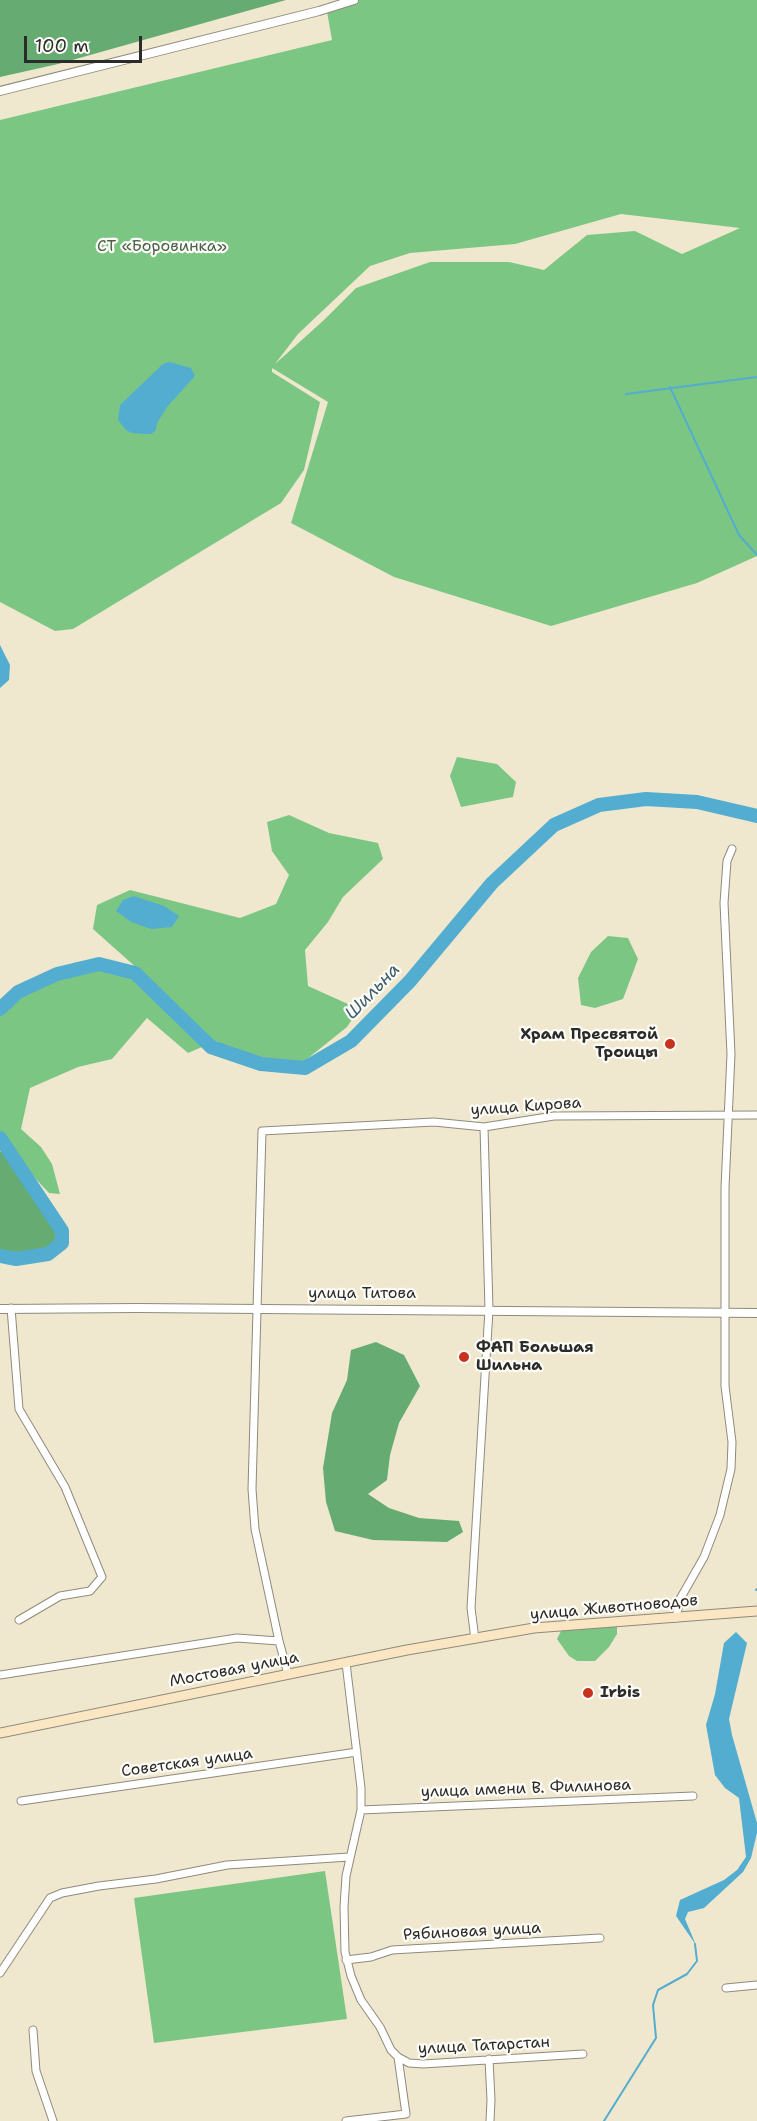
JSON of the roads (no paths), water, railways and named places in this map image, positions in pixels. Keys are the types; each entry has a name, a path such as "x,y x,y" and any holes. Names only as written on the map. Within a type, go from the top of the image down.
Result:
{"main road":[{"name":"улица Животноводов","path":"475,1639 534,1628 757,1611"},
{"name":"Мостовая улица","path":"0,1733 407,1650 475,1639"}],"street":[{"path":"320,11 330,0"},
{"path":"0,90 320,11 354,0"},
{"path":"676,1618 680,1599 704,1557 720,1515 731,1469 732,1442 725,1386 724,1313 725,1188 730,1054 724,903 727,861 732,849"},
{"name":"улица Кирова","path":"258,1309 262,1131 434,1122 484,1127 554,1116 757,1115"},
{"path":"475,1639 471,1608 489,1310 484,1127"},
{"path":"11,1308 19,1409 65,1487 102,1577 90,1591 60,1596 19,1620"},
{"name":"улица Титова","path":"0,1309 757,1313"},
{"path":"258,1309 252,1489 255,1529 288,1674"},
{"name":"Мостовая улица","path":"0,1675 237,1638 279,1641"},
{"path":"346,1663 362,1810 345,1876 346,1960 361,2000 380,2027 391,2050 398,2057"},
{"name":"Советская улица","path":"21,1801 357,1752"},
{"name":"улица имени В. Филинова","path":"362,1810 693,1796"},
{"path":"0,1973 50,1898 62,1893 144,1881 227,1865 349,1857"},
{"name":"Рябиновая улица","path":"346,1960 371,1957 392,1950 600,1938"},
{"path":"726,1989 757,1984"},
{"path":"33,2030 36,2071 53,2121"},
{"name":"улица Татарстан","path":"398,2057 409,2063 423,2064 583,2054"},
{"name":"улица Татарстан","path":"346,2121 405,2114 398,2057"},
{"path":"489,2059 491,2100 489,2121"}],"water":[{"path":"169,362 191,368 195,376 167,407 157,423 156,430 151,434 132,433 126,430 118,420 120,405 163,364"},
{"path":"0,645 10,665 9,680 0,688"},
{"path":"134,896 164,906 179,916 172,927 151,929 131,922 116,911 123,900"},
{"path":"736,1632 747,1643 729,1719 757,1823 757,1833 751,1858 743,1872 704,1908 688,1912 685,1919 696,1945 676,1916 680,1900 724,1880 737,1870 746,1857 739,1798 725,1788 715,1775 706,1725 715,1694 724,1643"}],"waterway":[{"path":"626,394 757,377"},
{"path":"670,387 739,535 757,555"},
{"name":"Шильна","path":"0,1009 18,992 57,974 99,964 135,973 211,1047 261,1064 305,1068 351,1041 410,981 492,883 554,825 599,805 646,799 697,802 757,816"},
{"name":"Шильна","path":"0,1138 62,1231 62,1243 48,1254 16,1259 0,1256"},
{"path":"604,2121 656,2038 653,2005 658,1990 687,1974 697,1961 695,1944"}],"place":[{"name":"Храм Пресвятой Троицы","path":"670,1044"},
{"name":"ФАП Большая Шильна","path":"464,1357"},
{"name":"Irbis","path":"588,1693"}],"park label":[{"name":"СТ «Боровинка»","path":"162,247"}]}
